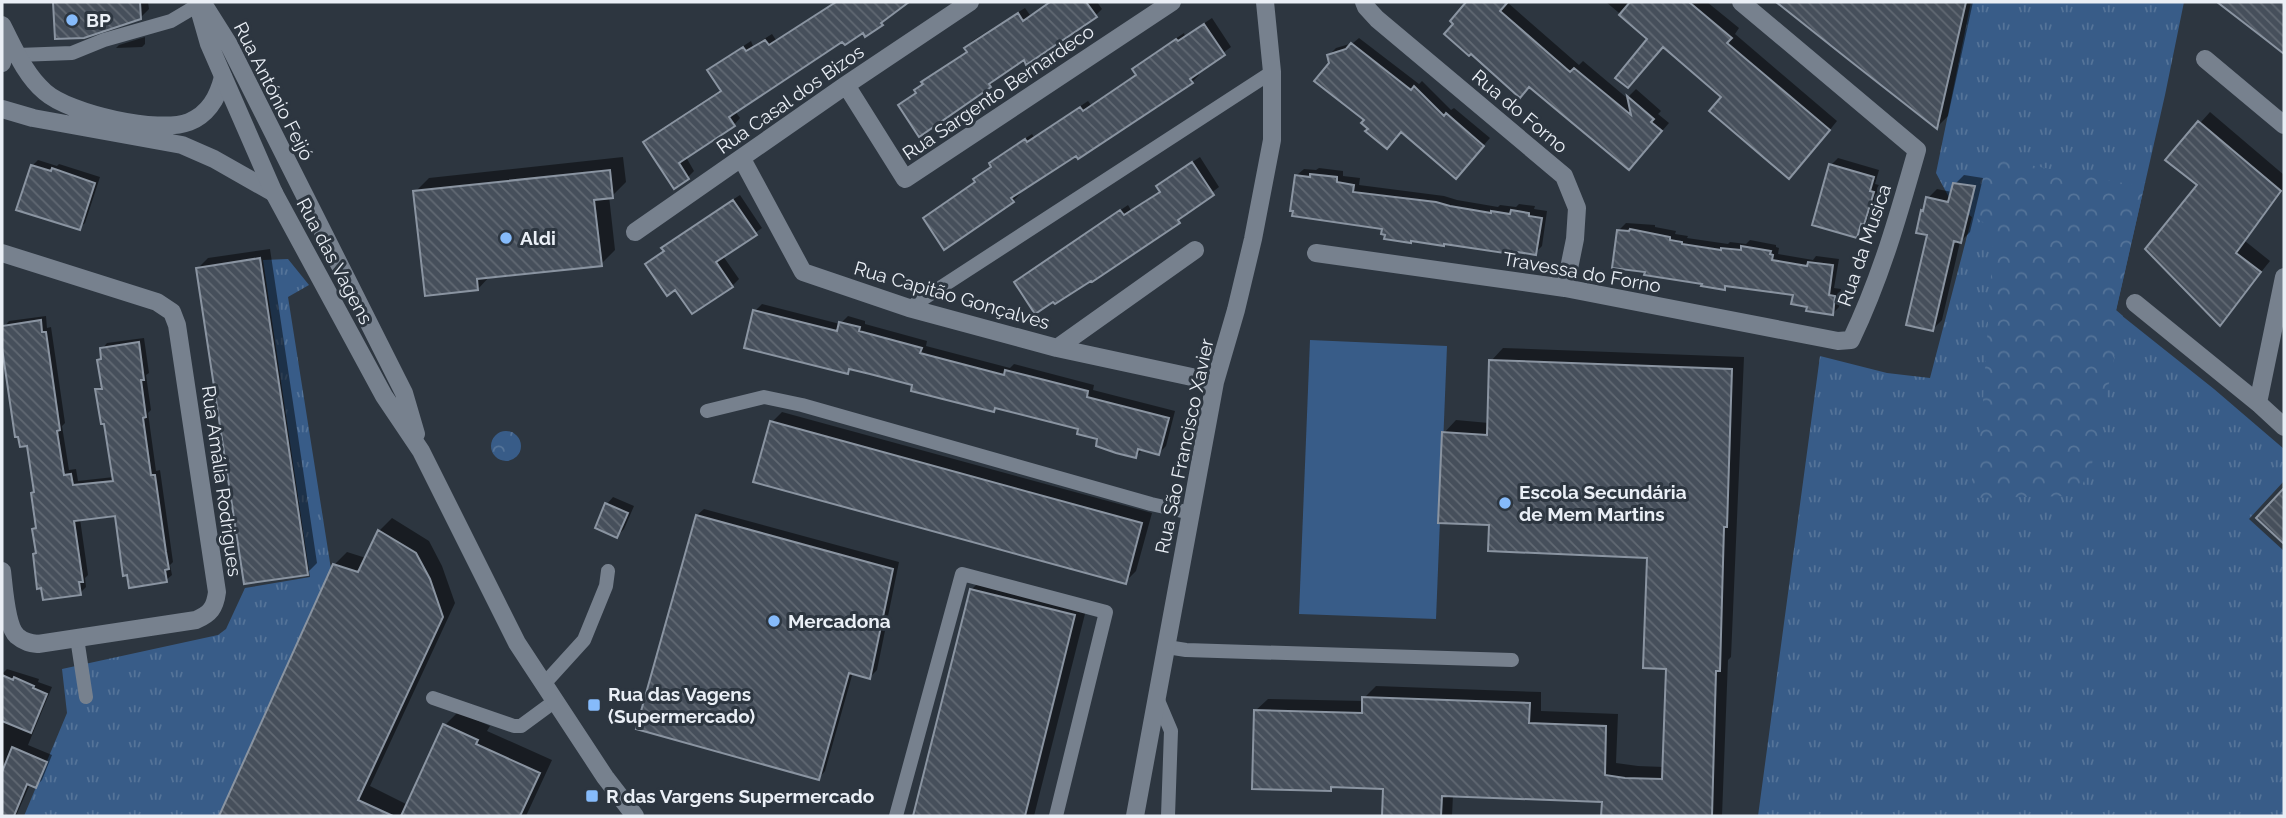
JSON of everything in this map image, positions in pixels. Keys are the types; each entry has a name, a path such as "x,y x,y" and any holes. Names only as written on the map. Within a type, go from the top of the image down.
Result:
{"street":[{"name":"Rua Casal dos Bizos","path":"635,232 970,2"},
{"name":"Rua Sargento Bernardeco","path":"846,85 905,179 1172,2"},
{"name":"Rua São Francisco Xavier","path":"1135,816 1215,382 1236,310 1272,140 1272,72 1265,2"},
{"name":"Rua do Forno","path":"1364,2 1377,19 1564,176 1577,208 1575,239 1565,288"},
{"name":"Rua da Musica","path":"1741,2 1917,149 1892,240 1871,299 1851,340 1838,341"},
{"name":"Rua António Feijó","path":"199,3 209,44 274,193"},
{"name":"Rua António Feijó","path":"199,3 228,43 306,200"},
{"path":"2,26 10,59 39,86 62,104 75,110 162,126 177,126 204,114 220,91 223,77"},
{"path":"2205,59 2284,125"},
{"name":"Rua das Vagens","path":"2,109 33,118 182,145 214,159 274,193 384,396 421,451 517,643 605,777 635,816"},
{"name":"Rua Capitão Gonçalves","path":"742,159 803,272 909,307 1057,348 1215,382"},
{"name":"Rua das Vagens","path":"306,200 404,393 421,451"},
{"path":"1057,348 1195,250"},
{"name":"Rua Amália Rodrigues","path":"2,253 162,304 172,312 177,325 217,592 215,605 208,615 196,620 38,644 26,642 15,635 10,623 2,571"},
{"name":"Travessa do Forno","path":"1316,253 1565,288 1838,341"},
{"path":"2258,403 2284,277"},
{"path":"2135,303 2284,427"}],"lane":[{"path":"10,59 72,53 104,40 171,20 199,3"},
{"path":"909,307 1272,72"},
{"path":"707,411 764,397 802,405 1191,513"},
{"path":"544,684 584,640 606,586 608,571"},
{"path":"897,816 962,574 1106,612 1056,816"},
{"path":"77,638 86,697"},
{"path":"1167,647 1512,660"},
{"path":"433,698 514,726 520,726 555,701"},
{"path":"1157,698 1171,731 1168,816"}],"green space":[{"path":"1971,2 2184,2 2116,311 2284,449 2284,481 2249,519 2284,551 2284,816 1758,816 1820,356 1887,373 1930,378 1972,217 1952,203 1936,173"},
{"path":"2003,160 2144,187 2116,310 2123,316 2092,464 2077,496 1969,498 1982,417 1994,229 1957,206 1986,172"},
{"path":"288,259 309,285 288,297 331,569 219,816 24,816 67,713 62,669 218,635 226,629 245,588 310,577 263,260"},
{"path":"1310,340 1447,346 1436,619 1299,614"},
{"path":"506,431 516,436 521,446 516,456 506,461 496,456 491,446 496,436"}],"building":[{"path":"53,2 140,2 141,19 84,38 55,39"},
{"path":"836,2 909,2 865,37 863,33 845,45 842,42 729,117 735,126 679,163 689,179 674,189 643,142 721,91 707,70 743,47 746,51 765,40 769,45"},
{"path":"1050,2 1086,2 1097,17 1026,65 1024,60 989,84 991,87 919,137 898,105 916,93 914,90 923,84 921,82 967,52 964,48 1018,13 1023,21"},
{"path":"1466,2 1508,2 1500,11 1570,72 1574,68 1631,115 1627,96 1654,119 1651,122 1662,131 1629,170 1529,87 1520,98 1444,34 1453,24 1450,21"},
{"path":"1630,2 1689,2 1732,38 1727,43 1830,130 1789,179 1709,111 1721,97 1663,47 1628,88 1615,78 1647,39 1619,15"},
{"path":"1776,2 1966,2 1937,129 1849,60"},
{"path":"2217,2 2284,2 2284,54 2265,39"},
{"path":"1204,24 1225,55 1190,79 1193,83 1078,159 1076,156 1011,198 1014,202 944,250 923,218 975,182 973,179 991,167 989,163 1080,107 1083,111 1136,75 1132,69 1176,39 1178,41"},
{"path":"1351,43 1411,90 1414,86 1444,116 1446,113 1484,146 1456,179 1401,132 1387,149 1365,131 1368,129 1361,123 1364,120 1314,81 1329,63 1327,55 1346,49"},
{"path":"2198,121 2281,191 2236,253 2261,272 2220,326 2145,249 2197,185 2165,160"},
{"path":"1192,162 1214,195 1178,220 1180,223 1092,282 1035,314 1014,282 1120,210 1124,215 1160,192 1156,186"},
{"path":"1829,164 1874,177 1870,191 1874,192 1857,238 1812,225"},
{"path":"31,165 51,171 52,168 95,183 80,230 16,210"},
{"path":"610,170 613,198 594,200 602,266 477,279 478,290 425,296 413,191"},
{"path":"1310,174 1337,177 1337,182 1354,185 1353,192 1436,202 1491,213 1510,214 1511,210 1529,213 1529,216 1542,218 1536,255 1384,239 1382,229 1292,216 1293,211 1290,211 1295,175 1310,177"},
{"path":"1953,183 1975,186 1961,243 1954,241 1933,331 1906,325 1927,235 1916,233 1921,210 1923,211 1926,197 1948,202"},
{"path":"733,200 757,235 716,262 733,287 692,314 675,290 667,296 645,264 664,251 661,248"},
{"path":"1630,229 1670,237 1670,240 1682,244 1721,250 1741,250 1741,246 1771,251 1772,260 1807,266 1808,262 1833,265 1829,295 1835,296 1833,315 1806,311 1807,307 1791,304 1793,295 1725,286 1725,290 1644,275 1645,272 1612,268 1617,230"},
{"path":"260,258 308,575 244,584 196,268"},
{"path":"753,310 837,331 839,322 860,327 859,331 922,348 920,353 1004,375 1005,370 1088,391 1087,397 1169,418 1159,455 1138,449 1136,458 1116,453 1096,446 1097,439 1077,434 1078,429 911,391 912,385 870,374 849,369 848,374 744,348"},
{"path":"41,320 42,332 46,332 64,475 71,474 73,485 113,481 104,424 101,424 95,389 102,389 97,360 101,359 100,348 139,342 146,417 143,418 151,475 155,475 169,569 165,570 167,582 129,588 127,575 123,576 115,516 74,521 83,582 79,582 81,595 43,600 41,588 37,589 32,529 36,528 31,493 34,492 27,446 20,447 18,437 15,437 2,348 2,326"},
{"path":"1489,360 1732,369 1720,671 1716,671 1712,816 1601,816 1602,802 1442,796 1441,816 1382,816 1383,789 1252,789 1254,710 1362,713 1362,697 1530,703 1529,723 1606,726 1605,775 1662,779 1666,669 1643,668 1647,558 1488,551 1489,525 1438,523 1442,432 1487,435"},
{"path":"770,421 1142,523 1126,584 753,482"},
{"path":"2284,488 2284,544 2256,518"},
{"path":"605,503 628,513 617,538 595,528"},
{"name":"Mercadona","path":"696,515 893,569 870,679 849,673 819,780 636,729"},
{"path":"378,530 416,553 430,579 443,617 358,800 393,816 219,816 333,564 358,572"},
{"path":"970,589 1075,615 1025,816 913,816"},
{"path":"2,675 13,680 14,677 47,694 31,733 2,721"},
{"path":"443,724 478,740 476,744 540,773 520,816 401,816"},
{"path":"12,747 47,762 36,788 27,784 14,816 2,816 2,772"}],"place":[{"name":"BP","path":"72,20"},
{"name":"Aldi","path":"506,238"},
{"name":"Escola Secundária de Mem Martins","path":"1505,503"},
{"name":"Mercadona","path":"774,621"},
{"name":"Rua das Vagens (Supermercado)","path":"594,705"},
{"name":"R das Vargens Supermercado","path":"592,796"}]}
